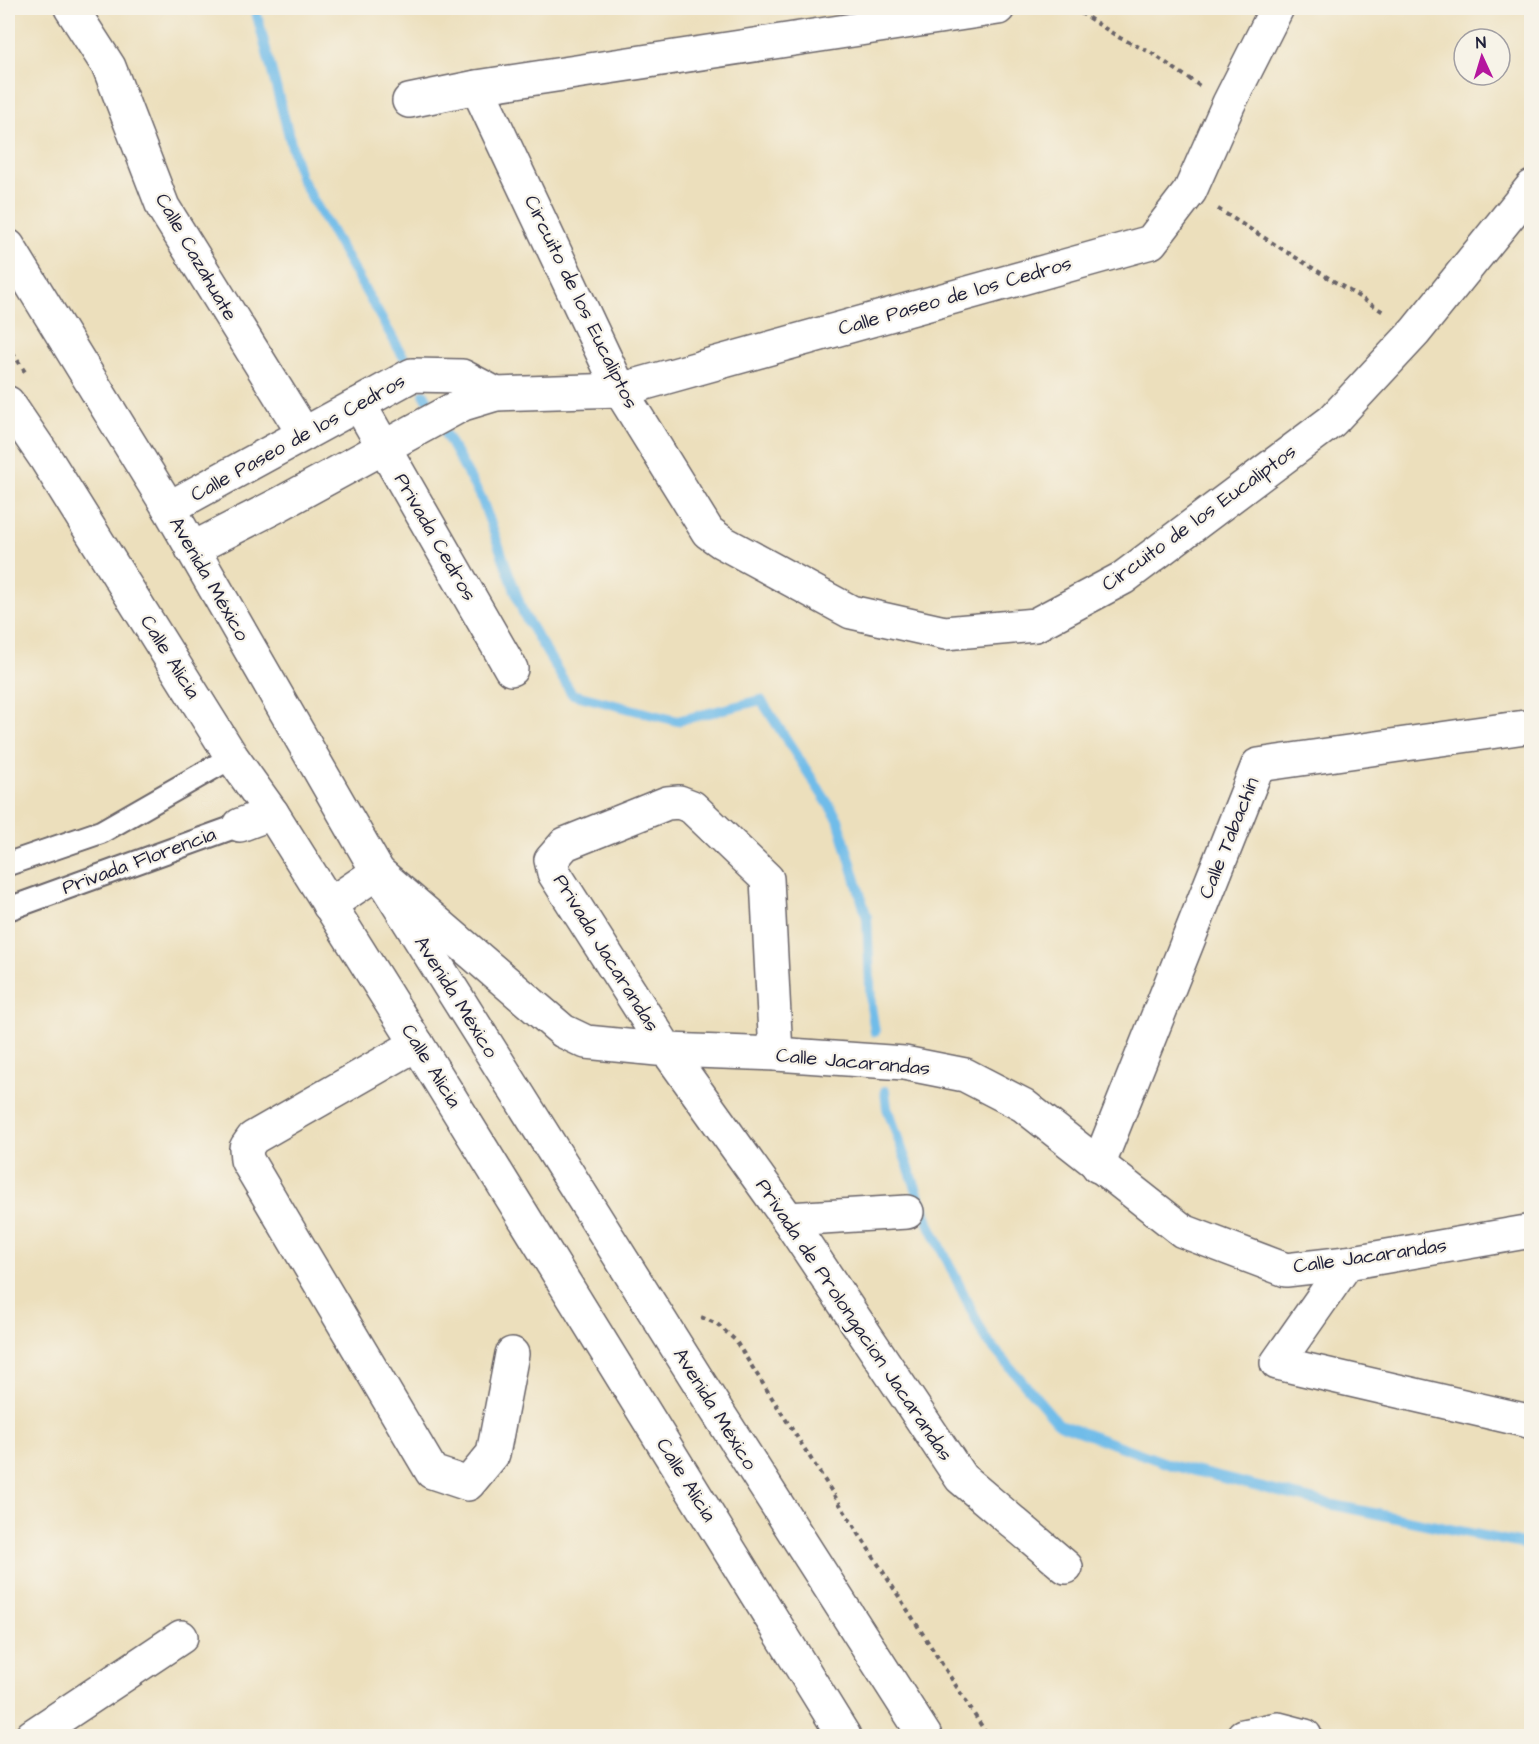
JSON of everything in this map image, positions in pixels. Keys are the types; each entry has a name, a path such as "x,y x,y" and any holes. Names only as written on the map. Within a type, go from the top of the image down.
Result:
{"street":[{"name":"Calle Cazahuate","path":"71,8 109,67 163,207 304,434"},
{"path":"409,101 477,87 998,8"},
{"name":"Calle Paseo de los Cedros","path":"192,549 464,404 496,394 620,390 1151,242 1190,191 1229,103 1277,8"},
{"name":"Circuito de los Eucaliptos","path":"477,87 620,390 708,532 722,542 850,612 945,633 1035,626 1123,578 1332,421 1415,332 1532,187"},
{"name":"Avenida México","path":"8,246 169,508 378,872 658,1319 925,1737"},
{"name":"Calle Paseo de los Cedros","path":"169,508 412,375 462,376 496,394"},
{"name":"Calle Alicia","path":"8,403 46,459 232,757 272,813 417,1044 844,1737"},
{"name":"Privada Cedros","path":"359,404 511,669"},
{"name":"Calle Tabachín","path":"1098,1166 1258,765 1532,726"},
{"name":"Privada Jacarandas","path":"667,1050 554,873 551,860 565,844 667,802 679,802 692,807 768,879 776,1054"},
{"name":"Privada Florencia","path":"240,825 272,813"},
{"path":"329,905 378,872"},
{"name":"Calle Jacarandas","path":"378,872 563,1031 586,1042 667,1050 776,1054 904,1063 965,1075 1023,1106 1183,1231 1286,1270 1347,1263 1532,1231"},
{"path":"417,1044 253,1138 246,1148 247,1160 432,1472 468,1484 493,1454 512,1354"},
{"name":"Privada de Prolongacion Jacarandas","path":"667,1050 788,1219 961,1478 1066,1567"},
{"path":"788,1219 907,1212"},
{"path":"1347,1263 1277,1363 1532,1422"},
{"path":"32,1737 181,1637"},
{"path":"1243,1737 1278,1730 1305,1737"}],"lane":[{"path":"8,864 101,832 232,757"},
{"name":"Privada Florencia","path":"8,909 240,825"}],"path":[{"path":"1073,8 1120,38 1150,52 1229,103"},
{"path":"1190,191 1415,332"},
{"path":"658,1319 701,1317 717,1324 735,1340 988,1737"}],"waterway":[{"path":"255,8 300,177 403,356"},
{"path":"424,394 427,399"},
{"path":"446,435 482,500 524,615 572,694 677,721 761,700 838,819 867,918 871,1006 875,1032"},
{"path":"885,1091 887,1108 928,1221 985,1338 1059,1424 1174,1466 1324,1503 1532,1546"}]}
